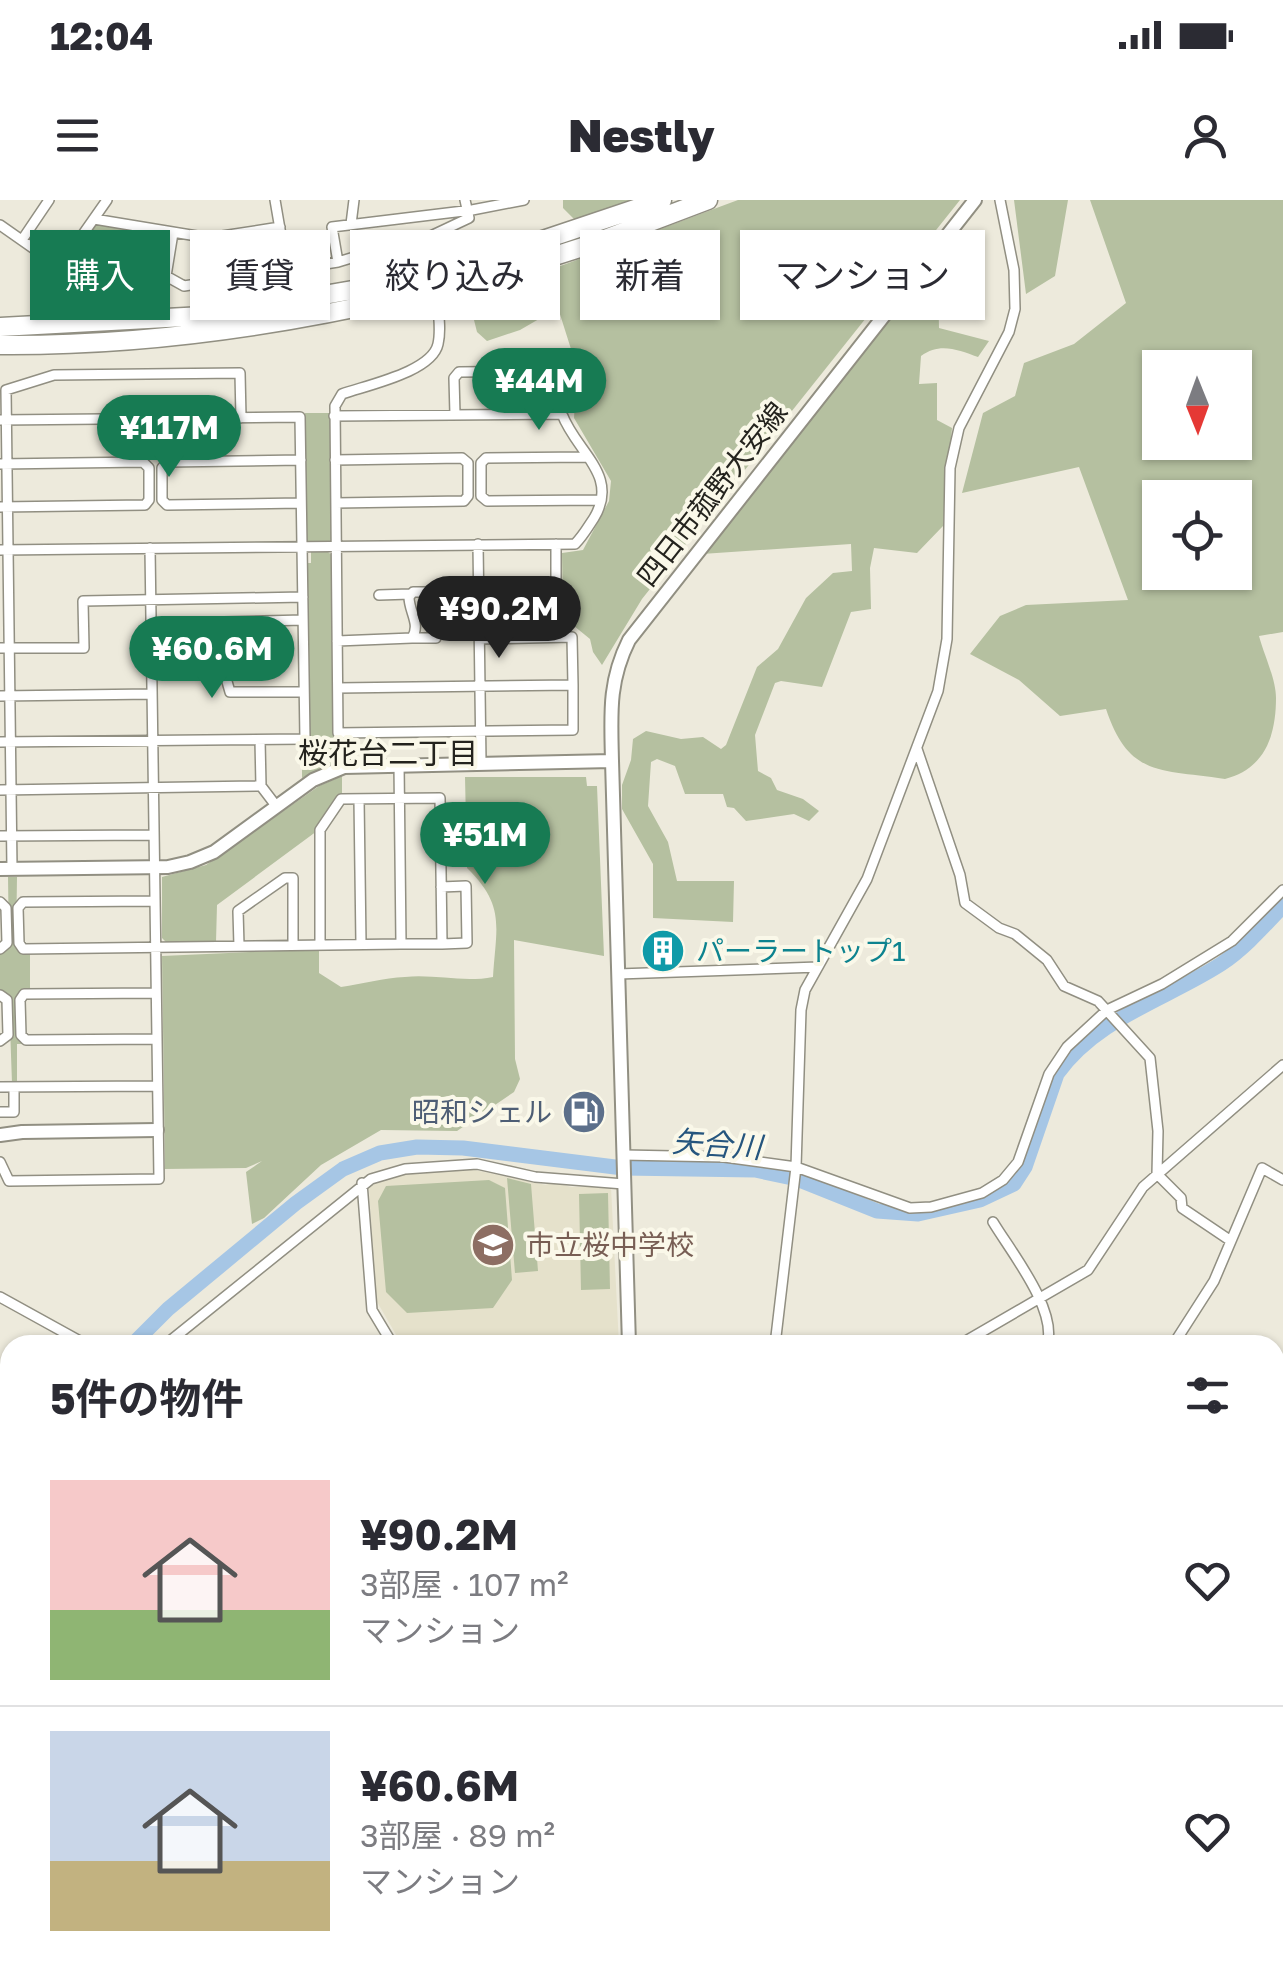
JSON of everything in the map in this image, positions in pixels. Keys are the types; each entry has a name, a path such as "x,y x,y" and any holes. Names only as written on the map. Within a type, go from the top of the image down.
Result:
{"highway":[{"path":"560,240 662,200"},
{"path":"560,251 592,244 708,200"},
{"path":"0,327 203,316 350,297"},
{"path":"0,344 147,339 202,333 350,301"}],"main road":[{"name":"四日市菰野大安線","path":"629,1335 612,761 611,697 616,667 629,640 975,200"},
{"path":"6,869 176,866 202,858 313,780 354,765 612,761"},
{"path":"0,1135 157,1130"}],"street":[{"path":"22,240 50,200"},
{"path":"0,225 60,267 107,200"},
{"path":"275,200 281,230"},
{"path":"350,224 354,200"},
{"path":"338,262 332,227 466,205 524,200"},
{"path":"777,1335 796,1167 804,990 867,879 938,690 947,638 950,468 959,428 1008,332 1015,309 1014,270 1000,200"},
{"path":"444,230 469,218 466,205"},
{"path":"94,219 209,238 280,226"},
{"path":"173,233 166,276 190,285"},
{"path":"330,263 350,258"},
{"path":"438,320 436,350 427,362 342,394 334,416 338,733 573,730 572,637 479,638"},
{"path":"4,550 575,544 601,506 602,478 562,414 562,371 459,372 454,378 455,415"},
{"path":"6,869 6,390 54,375 240,373 241,418"},
{"path":"334,416 562,414"},
{"path":"3,420 300,417 305,739 5,742"},
{"path":"335,460 462,458 468,463 481,463 486,458 587,457"},
{"path":"301,460 167,462 162,468 162,500 167,506 301,503"},
{"path":"4,464 143,462 149,468 162,468"},
{"path":"336,503 464,501 468,496 468,463"},
{"path":"481,463 481,496"},
{"path":"4,507 145,505 149,500 149,468"},
{"path":"468,496 481,496 487,501 601,500"},
{"path":"149,500 162,500"},
{"path":"478,544 481,763"},
{"path":"379,594 556,591 556,544"},
{"path":"0,1162 9,1181 159,1179 150,548"},
{"path":"410,594 409,611 415,619 416,632 412,638"},
{"path":"5,648 84,648 83,601 302,597"},
{"path":"151,624 303,620"},
{"path":"224,622 224,646"},
{"path":"337,641 436,638"},
{"path":"151,648 224,646 232,653 226,678 230,692 304,692"},
{"path":"338,688 573,685"},
{"path":"5,696 152,694"},
{"path":"260,740 260,786 278,807"},
{"path":"916,749 960,875 965,903 999,928 1015,934 1046,960 1064,986 1098,1002 1129,1033 1153,1066 1157,1174 1181,1198 1182,1208 1230,1241"},
{"path":"399,764 401,944"},
{"path":"5,790 260,786"},
{"path":"320,945 320,830 340,799 400,798 440,798 442,944"},
{"path":"360,799 360,944"},
{"path":"6,836 152,835"},
{"path":"238,946 238,911 285,878 293,878 293,945"},
{"path":"154,900 23,902 18,908 19,943 23,949 467,943 466,886 441,887"},
{"path":"623,1155 724,1157 796,1167 910,1208 931,1207 982,1193 1003,1180 1018,1162 1048,1074 1067,1047 1109,1012 1232,941 1283,890"},
{"path":"0,902 6,908 7,943 0,949"},
{"path":"618,974 818,968"},
{"path":"155,993 24,994 20,1000 20,1035 26,1040 156,1039"},
{"path":"0,995 7,1000 8,1036 0,1041"},
{"path":"976,1335 1088,1270 1122,1214 1157,1174 1283,1065"},
{"path":"0,1087 156,1086"},
{"path":"14,1087 14,1125"},
{"path":"0,1112 14,1112"},
{"path":"176,1335 362,1183 405,1169 477,1164 535,1177 624,1182"},
{"path":"1179,1335 1214,1281 1262,1168 1283,1180"},
{"path":"362,1183 372,1310 387,1335"},
{"path":"993,1222 1040,1298 1050,1325 1048,1335"},
{"path":"0,1297 69,1335"}],"shaded area":[{"name":"市立桜中学校","path":"470,1169 546,1185 550,1181 571,1187 611,1187 618,1335 396,1335 376,1300 369,1189 372,1184 410,1173"}],"green space":[{"path":"563,200 631,200 577,222 563,208"},
{"path":"738,200 960,200 936,230 740,230 740,320 864,320 642,599 602,665 590,639 563,617 562,553 583,550 609,501 611,481 574,418 577,368 560,314 560,266 580,259 580,320 720,320 720,230 657,230"},
{"path":"1014,200 1068,200 1055,276 1026,294"},
{"path":"1090,200 1283,200 1283,632 1259,636 1274,683 1274,726 1258,759 1249,768 1225,779 1150,766 1125,748 1106,709 1060,716 1019,680 970,654 1000,616 1026,605 1128,600 1079,467 962,493 983,413 1015,396 1024,363 1074,344 1126,303"},
{"path":"97,224 136,230 92,230"},
{"path":"474,320 537,320 487,341 477,332"},
{"path":"887,320 939,320 939,328 989,341 978,357 942,348 921,356 919,384 937,383 937,420 952,428 943,526 917,553 874,548 870,568 871,609 851,612 822,687 775,683 755,735 758,771 771,778 777,790 803,799 819,811 809,821 794,814 746,821 734,808 727,807 723,794 685,794 675,766 657,759 651,762 648,806 668,842 677,881 734,881 733,922 653,918 653,864 622,809 622,785 633,739 646,731 681,739 703,737 721,749 726,745 757,667 778,649 806,598 833,573 852,571 851,544 702,554"},
{"path":"305,413 330,413 329,542 305,542"},
{"path":"311,552 328,552 333,556 335,736 343,736 344,760 302,778 302,743 309,742 306,563 311,563"},
{"path":"342,776 342,795 317,831 217,905 216,942 167,943 162,938 162,877 206,865 319,786"},
{"path":"465,777 586,777 587,786 597,786 604,956 514,940 515,1059 520,1079 514,1092 457,1131 381,1130 321,1165 264,1218 252,1224 246,1172 262,1161 246,1168 165,1169 162,956 319,949 319,973 341,987 405,977 493,977 496,918 488,894 467,868"},
{"path":"8,877 17,877 16,945 30,952 30,990 17,997 17,1037 22,1044 17,1044 17,1083 12,1083 9,998 0,992 0,952 9,947"},
{"path":"507,1178 531,1184 538,1271 515,1273"},
{"path":"489,1180 505,1188 512,1280 493,1308 407,1313 386,1292 378,1201 386,1186"},
{"path":"608,1193 610,1289 581,1290 579,1194"}],"waterway":[{"name":"矢合川","path":"142,1335 296,1203 343,1169 380,1153 417,1147 463,1148 623,1168 755,1170 797,1179 877,1211 918,1214 980,1200 1014,1184 1025,1167 1057,1074 1073,1055 1133,1011 1221,964 1283,906"}],"place":[{"name":"パーラートップ1","path":"663,951"},
{"name":"昭和シェル","path":"584,1112"},
{"name":"市立桜中学校","path":"493,1245"}],"district":[{"name":"桜花台二丁目","path":"388,754"}]}
